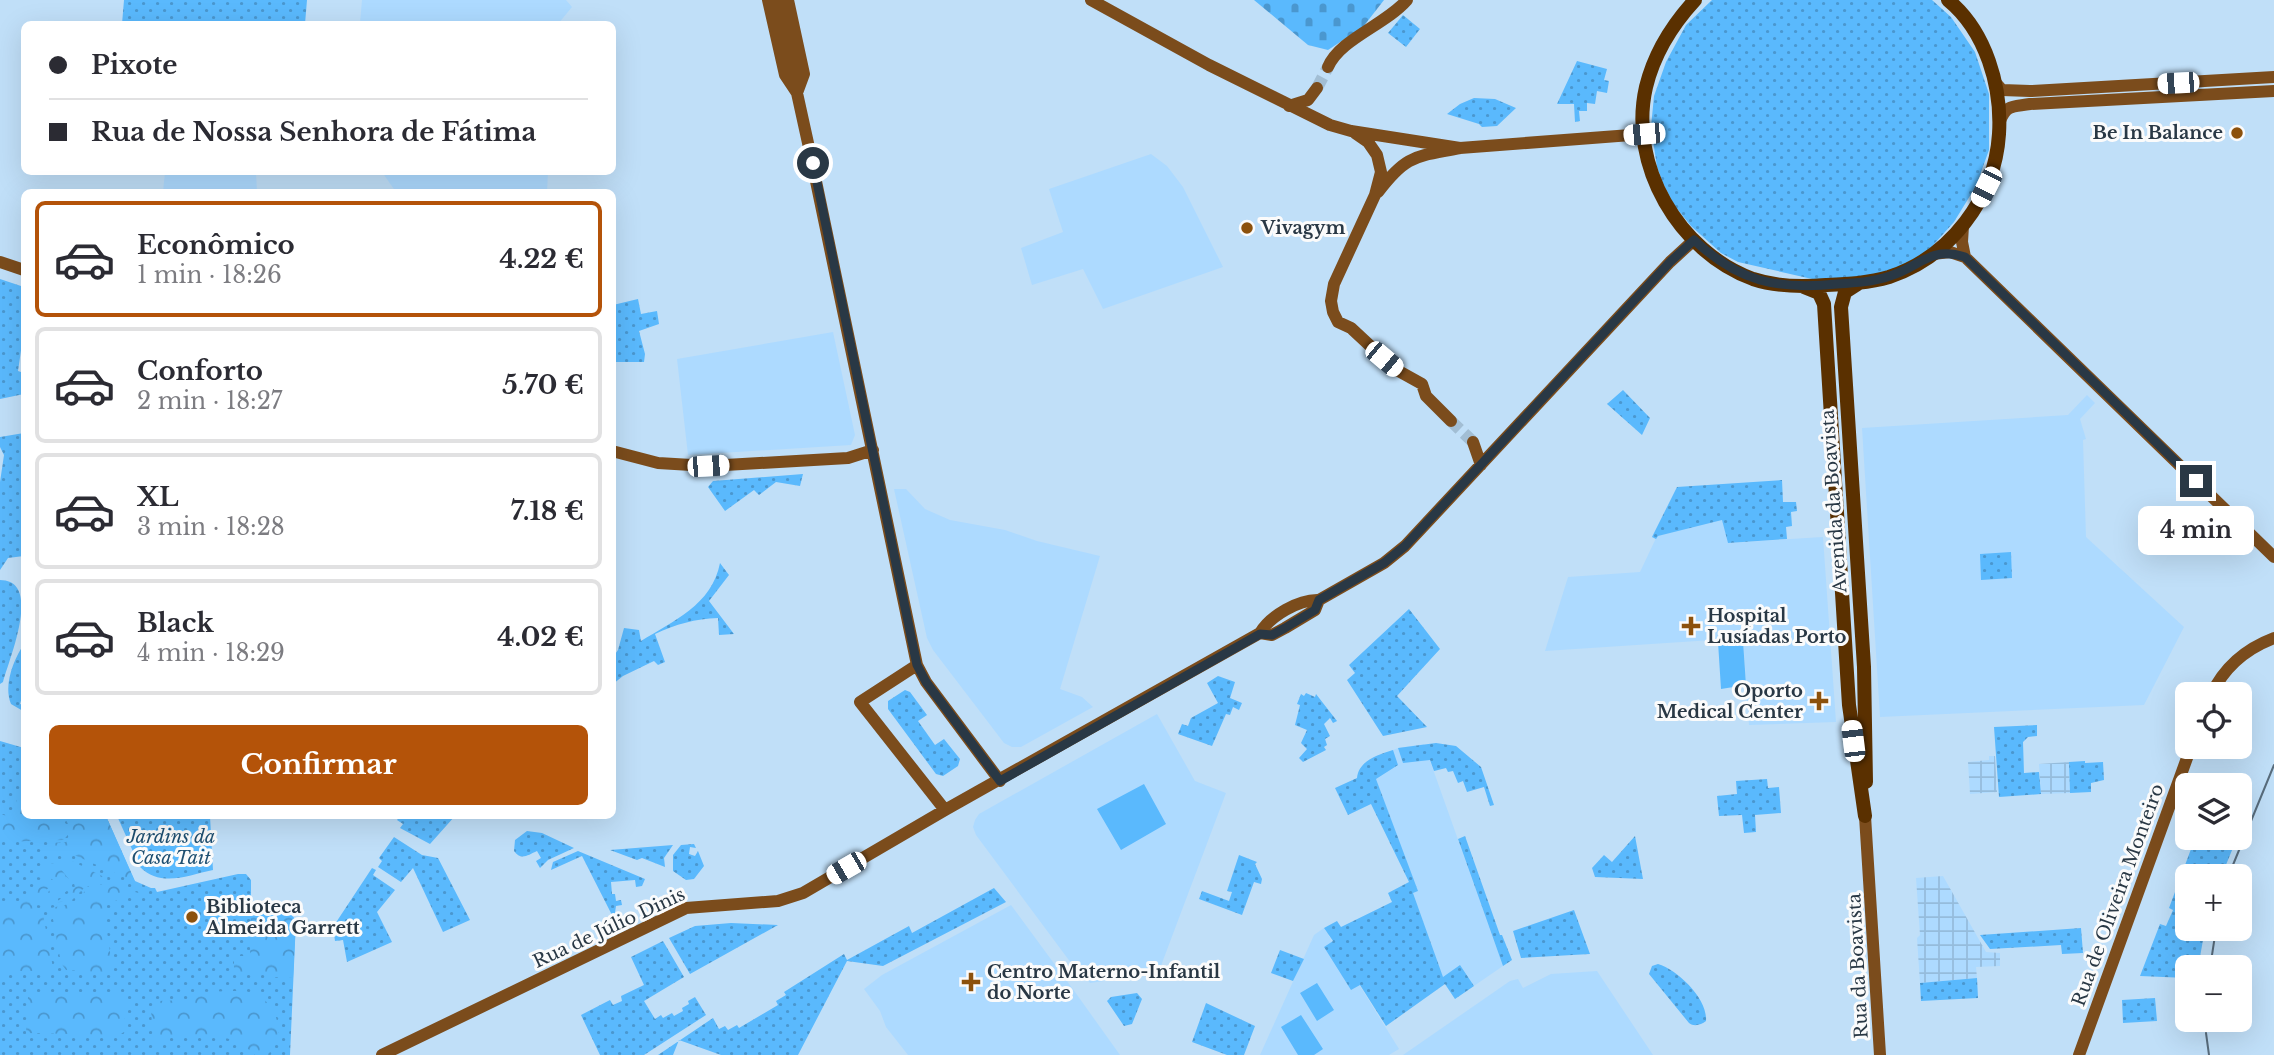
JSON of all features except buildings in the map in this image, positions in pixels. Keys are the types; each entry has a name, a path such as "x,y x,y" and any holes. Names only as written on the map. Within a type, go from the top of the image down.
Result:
{"main road":[{"path":"768,0 785,75 797,93"},
{"path":"779,0 917,665 926,682 1000,781"},
{"path":"788,0 804,74 797,93"},
{"path":"1091,0 1289,106 1330,125 1460,148"},
{"path":"1328,66 1337,51 1383,21 1407,0"},
{"path":"1695,0 1672,28 1649,74 1643,106 1644,134 1658,190 1675,219 1712,257 1755,280 1803,287 1860,283 1902,272 1933,254 1963,226 1986,187 1996,155 2000,121 1995,82 1978,38 1962,14 1948,0"},
{"path":"1995,82 2002,90 2030,91 2274,77"},
{"path":"1289,106 1308,100 1317,88"},
{"path":"2000,121 2004,111 2010,107 2030,104 2274,91"},
{"path":"1352,131 1368,142 1377,155 1381,172 1375,195 1334,284 1331,301 1333,312 1339,322 1350,328 1395,369 1422,384 1426,396 1451,421"},
{"path":"1375,195 1406,161 1460,148 1644,134"},
{"path":"1963,226 1965,257"},
{"name":"Rua de Júlio Dinis","path":"382,1055 686,908 792,898 1260,634 1272,635 1315,610 1319,600 1394,555 1670,262 1694,240"},
{"path":"1933,254 1950,253 1965,257 2274,557"},
{"path":"0,262 21,269"},
{"name":"Avenida da Boavista","path":"1860,283 1845,292 1841,307 1866,727 1866,816"},
{"name":"Avenida da Boavista","path":"1803,287 1819,293 1824,304 1851,727 1866,816"},
{"path":"1473,442 1481,465"},
{"path":"616,452 658,463 686,466 848,458 873,450"},
{"path":"2218,682 2236,659 2254,646 2274,638"},
{"path":"917,665 860,702 945,810"},
{"path":"1851,727 1866,727"},
{"name":"Rua de Oliveira Monteiro","path":"2079,1055 2187,759"},
{"name":"Rua da Boavista","path":"1866,816 1880,1055"}],"shaded area":[{"path":"362,0 566,0 572,7 560,21 360,21"},
{"path":"1151,154 1167,166 1183,187 1223,267 1103,309 1083,269 1032,285 1021,248 1063,232 1049,189"},
{"path":"165,175 256,175 257,189 163,189"},
{"path":"384,175 548,175 547,189 394,189"},
{"path":"833,332 855,435 851,445 688,455 677,359"},
{"path":"2087,395 2095,403 2080,419 2086,439 2083,440 2086,537 2184,627 2144,705 1880,717 1862,428 2068,415"},
{"path":"894,489 906,489 925,509 950,520 1005,530 1037,541 1100,556 1060,689 1082,697 1093,707 1021,747 1004,743 933,650 927,638"},
{"name":"Hospital Lusíadas Porto","path":"1722,519 1729,543 1823,537 1836,722 1749,725 1743,638 1545,651 1568,577 1640,572 1657,536"},
{"path":"1157,714 1195,781 1226,793 1159,971 1090,983 1076,966 1074,967 976,835 973,827 979,814"},
{"path":"1424,744 1503,966 1455,999 1445,984 1413,893 1417,891 1369,760 1398,748"},
{"path":"1989,756 1995,756 1997,792 1970,794 1968,762 1989,760"},
{"path":"2069,762 2070,793 2041,794 2039,764"},
{"path":"1943,876 1986,952 2000,953 2000,966 1976,967 1977,978 1920,983 1916,878"},
{"name":"Centro Materno-Infantil do Norte","path":"1011,905 1120,1055 908,1055 886,1027 880,1011 864,989 882,975"},
{"path":"1324,928 1399,1049 1389,1055 1260,1055 1314,935"},
{"path":"1597,971 1653,1055 1403,1055 1510,981 1518,979 1523,988 1551,974"}],"green space":[{"path":"124,0 307,0 305,21 122,21"},
{"path":"1254,0 1384,0 1363,27 1328,50 1308,45"},
{"path":"1712,0 1932,0 1951,17 1975,52 1989,94 1989,150 1976,186 1954,222 1918,262 1896,272 1821,281 1738,262 1721,253 1691,226 1674,205 1657,167 1651,127 1654,96 1666,62 1686,25"},
{"path":"1403,15 1420,29 1406,47 1388,33"},
{"path":"1577,61 1607,69 1604,80 1609,81 1607,93 1597,91 1595,104 1587,103 1587,111 1579,111 1580,121 1575,122 1574,104 1557,104"},
{"path":"1474,98 1495,99 1516,108 1497,126 1482,127 1447,114"},
{"path":"0,279 21,286 21,350 18,371 21,372 21,395 0,399"},
{"path":"638,299 641,314 657,311 659,324 639,331 645,354 644,362 616,362 616,304"},
{"path":"1623,390 1650,418 1642,435 1607,404"},
{"path":"21,434 21,556 8,558 0,570 0,482 4,455 0,447 0,437"},
{"path":"803,474 800,486 776,482 759,495 754,490 725,511 708,487 713,481"},
{"path":"1782,480 1783,502 1796,502 1797,511 1791,512 1792,526 1786,527 1787,539 1728,543 1722,520 1658,536 1656,539 1652,537 1677,487"},
{"path":"2011,552 2012,578 1981,580 1980,554"},
{"path":"720,563 729,575 709,601 734,634 719,635 718,618 693,621 663,630 655,634 665,662 658,665 654,661 616,682 616,653 624,628 639,630 641,641 690,610 709,590"},
{"path":"0,580 13,583 19,593 21,606 16,640 3,682 0,684"},
{"path":"1409,609 1440,649 1397,696 1427,727 1383,736 1347,680 1355,673 1349,665"},
{"path":"1743,641 1746,685 1721,689 1718,642"},
{"path":"21,650 21,710 11,704 8,689"},
{"path":"1218,676 1235,682 1230,698 1242,703 1239,710 1233,707 1230,715 1226,714 1212,746 1178,734 1182,724 1188,726 1191,718 1218,703 1207,683"},
{"path":"905,690 910,692 927,715 918,721 935,745 944,739 960,759 958,766 943,776 936,774 888,709 888,701"},
{"path":"1306,693 1315,697 1316,694 1337,721 1333,723 1330,718 1324,724 1330,736 1325,739 1326,750 1303,762 1299,758 1307,749 1301,743 1307,730 1295,725 1300,705 1297,704 1301,694 1304,696"},
{"path":"2037,725 2037,736 2028,737 2023,742 2024,773 2039,772 2041,794 1999,797 1994,727"},
{"path":"0,741 21,747 21,819 107,819 135,881 155,888 157,892 246,874 251,880 251,912 288,912 296,920 290,1055 0,1055"},
{"path":"1436,743 1456,746 1481,767 1494,805 1490,806 1484,787 1467,792 1463,781 1458,783 1453,771 1448,772 1446,768 1434,771 1430,760 1403,763 1398,748"},
{"path":"1393,750 1398,765 1376,779 1418,891 1413,893 1443,977 1460,965 1474,986 1455,999 1445,984 1386,1026 1360,985 1351,990 1324,947 1333,941 1324,928 1337,921 1341,927 1392,902 1388,893 1409,882 1371,804 1348,815 1335,788 1357,778 1361,767 1370,759"},
{"path":"2069,762 2103,762 2104,780 2091,783 2091,792 2070,793"},
{"path":"1767,779 1768,788 1779,787 1781,813 1755,815 1756,832 1744,833 1742,815 1719,816 1717,796 1737,794 1736,781"},
{"path":"1144,784 1166,824 1121,850 1097,809"},
{"path":"18,796 21,797 21,819 62,819 68,827 67,836 63,840 0,842 0,814 11,817"},
{"path":"65,819 107,819 135,882 72,854 48,855 51,843 66,842 68,839"},
{"name":"Jardins da Casa Tait","path":"118,819 210,819 213,870 166,878 157,877 140,867"},
{"path":"452,819 430,844 400,828 403,824 397,820"},
{"path":"527,831 542,833 574,848 548,860 540,868 536,861 541,858 537,851 522,856 514,851 515,840"},
{"path":"1465,836 1500,935 1512,960 1503,966 1458,839"},
{"path":"1635,836 1643,879 1595,877 1592,868 1604,855 1612,862"},
{"path":"394,837 422,855 438,858 470,920 443,932 413,868 401,882 378,867 382,861 379,858"},
{"path":"694,844 696,848 690,847 689,854 695,856 698,851 704,866 694,879 686,880 673,871 673,855 681,845"},
{"path":"673,845 664,858 665,867 610,850"},
{"path":"2191,850 2232,850 2226,864 2185,864"},
{"path":"578,851 645,879 642,886 636,887 635,880 611,882 612,894 615,894 616,901 621,900 622,905 616,906 614,919 582,856 551,870 553,862"},
{"path":"1239,855 1257,862 1255,864 1262,879 1261,884 1254,882 1242,915 1199,899 1202,891 1229,901 1232,892 1227,891"},
{"path":"72,861 108,879 84,888 72,900 55,903 75,888 74,882 60,862"},
{"path":"56,863 72,887 45,905 34,904 55,883 52,879 37,877 44,864"},
{"path":"372,868 376,870 373,875 395,890 377,912 392,942 347,962 343,940 335,941 333,927"},
{"path":"37,880 53,884 30,904 42,909 53,968 49,971 0,971 0,907 23,899 32,891"},
{"path":"115,880 128,890 142,894 103,904 113,973 66,970 61,963 51,908 74,903 87,889"},
{"path":"994,888 1006,902 883,966 847,961 798,1055 721,1055 680,1040 713,1018 719,1029 725,1026 728,1030 737,1025 739,1028 778,1005 776,1001 786,995 784,992 844,954 847,960 909,926 912,933"},
{"path":"2175,892 2175,941 2203,941 2200,955 2175,955 2175,977 2140,976 2160,924 2166,926 2173,910 2169,908"},
{"path":"1574,910 1590,954 1521,958 1513,931"},
{"path":"251,912 288,912 296,920 293,978 271,977 268,973 234,972 234,956 250,956"},
{"path":"731,923 778,925 690,974 669,938 695,926"},
{"path":"2081,928 2083,953 2062,954 2061,945 1990,949 1980,935"},
{"path":"663,941 684,977 644,1001 655,1019 672,1013 674,1016 683,1011 682,1008 689,1004 688,1001 695,997 706,1015 644,1055 600,1055 581,1015 610,1000 613,1005 622,1001 621,996 644,985 631,957"},
{"path":"1280,950 1304,959 1293,981 1271,973"},
{"path":"1658,964 1683,979 1697,995 1706,1021 1698,1025 1689,1023 1649,974 1652,966"},
{"path":"1977,978 1978,998 1921,1001 1920,983"},
{"path":"1317,983 1334,1010 1317,1021 1300,993"},
{"path":"203,992 249,992 266,1002 278,1028 274,1047 267,1055 255,1055 228,1038 196,1034 153,1042 151,1008 155,1001 194,1000"},
{"path":"1137,993 1142,999 1132,1024 1124,1026 1107,1001 1111,997"},
{"path":"31,994 123,995 124,1032 119,1035 26,1033 28,997"},
{"path":"2155,998 2157,1021 2123,1023 2122,1000"},
{"path":"1206,1003 1255,1026 1244,1055 1227,1055 1192,1042"},
{"path":"1301,1015 1323,1049 1314,1055 1298,1055 1281,1027"},
{"path":"679,1041 673,1055 658,1055"}],"tunnel":[{"path":"1317,88 1328,67"},
{"path":"1451,421 1473,442"}],"tram line":[{"path":"2233,864 2274,765"},
{"path":"2212,955 2214,941"},
{"path":"2206,1033 2209,1055"}],"place":[{"name":"Be In Balance","path":"2237,133"},
{"name":"Vivagym","path":"1247,228"},
{"name":"Hospital Lusíadas Porto","path":"1691,626"},
{"name":"Oporto Medical Center","path":"1819,701"},
{"name":"Biblioteca Almeida Garrett","path":"192,917"},
{"name":"Centro Materno-Infantil do Norte","path":"971,982"}],"route":[{"path":"813,163 917,665 926,682 1000,781 1260,634 1272,635 1285,628 1315,610 1319,600 1384,563 1405,546 1670,262 1694,240 1712,257 1755,280 1803,287 1875,281 1902,272 1933,254 1950,253 1965,257 2196,481"}]}
